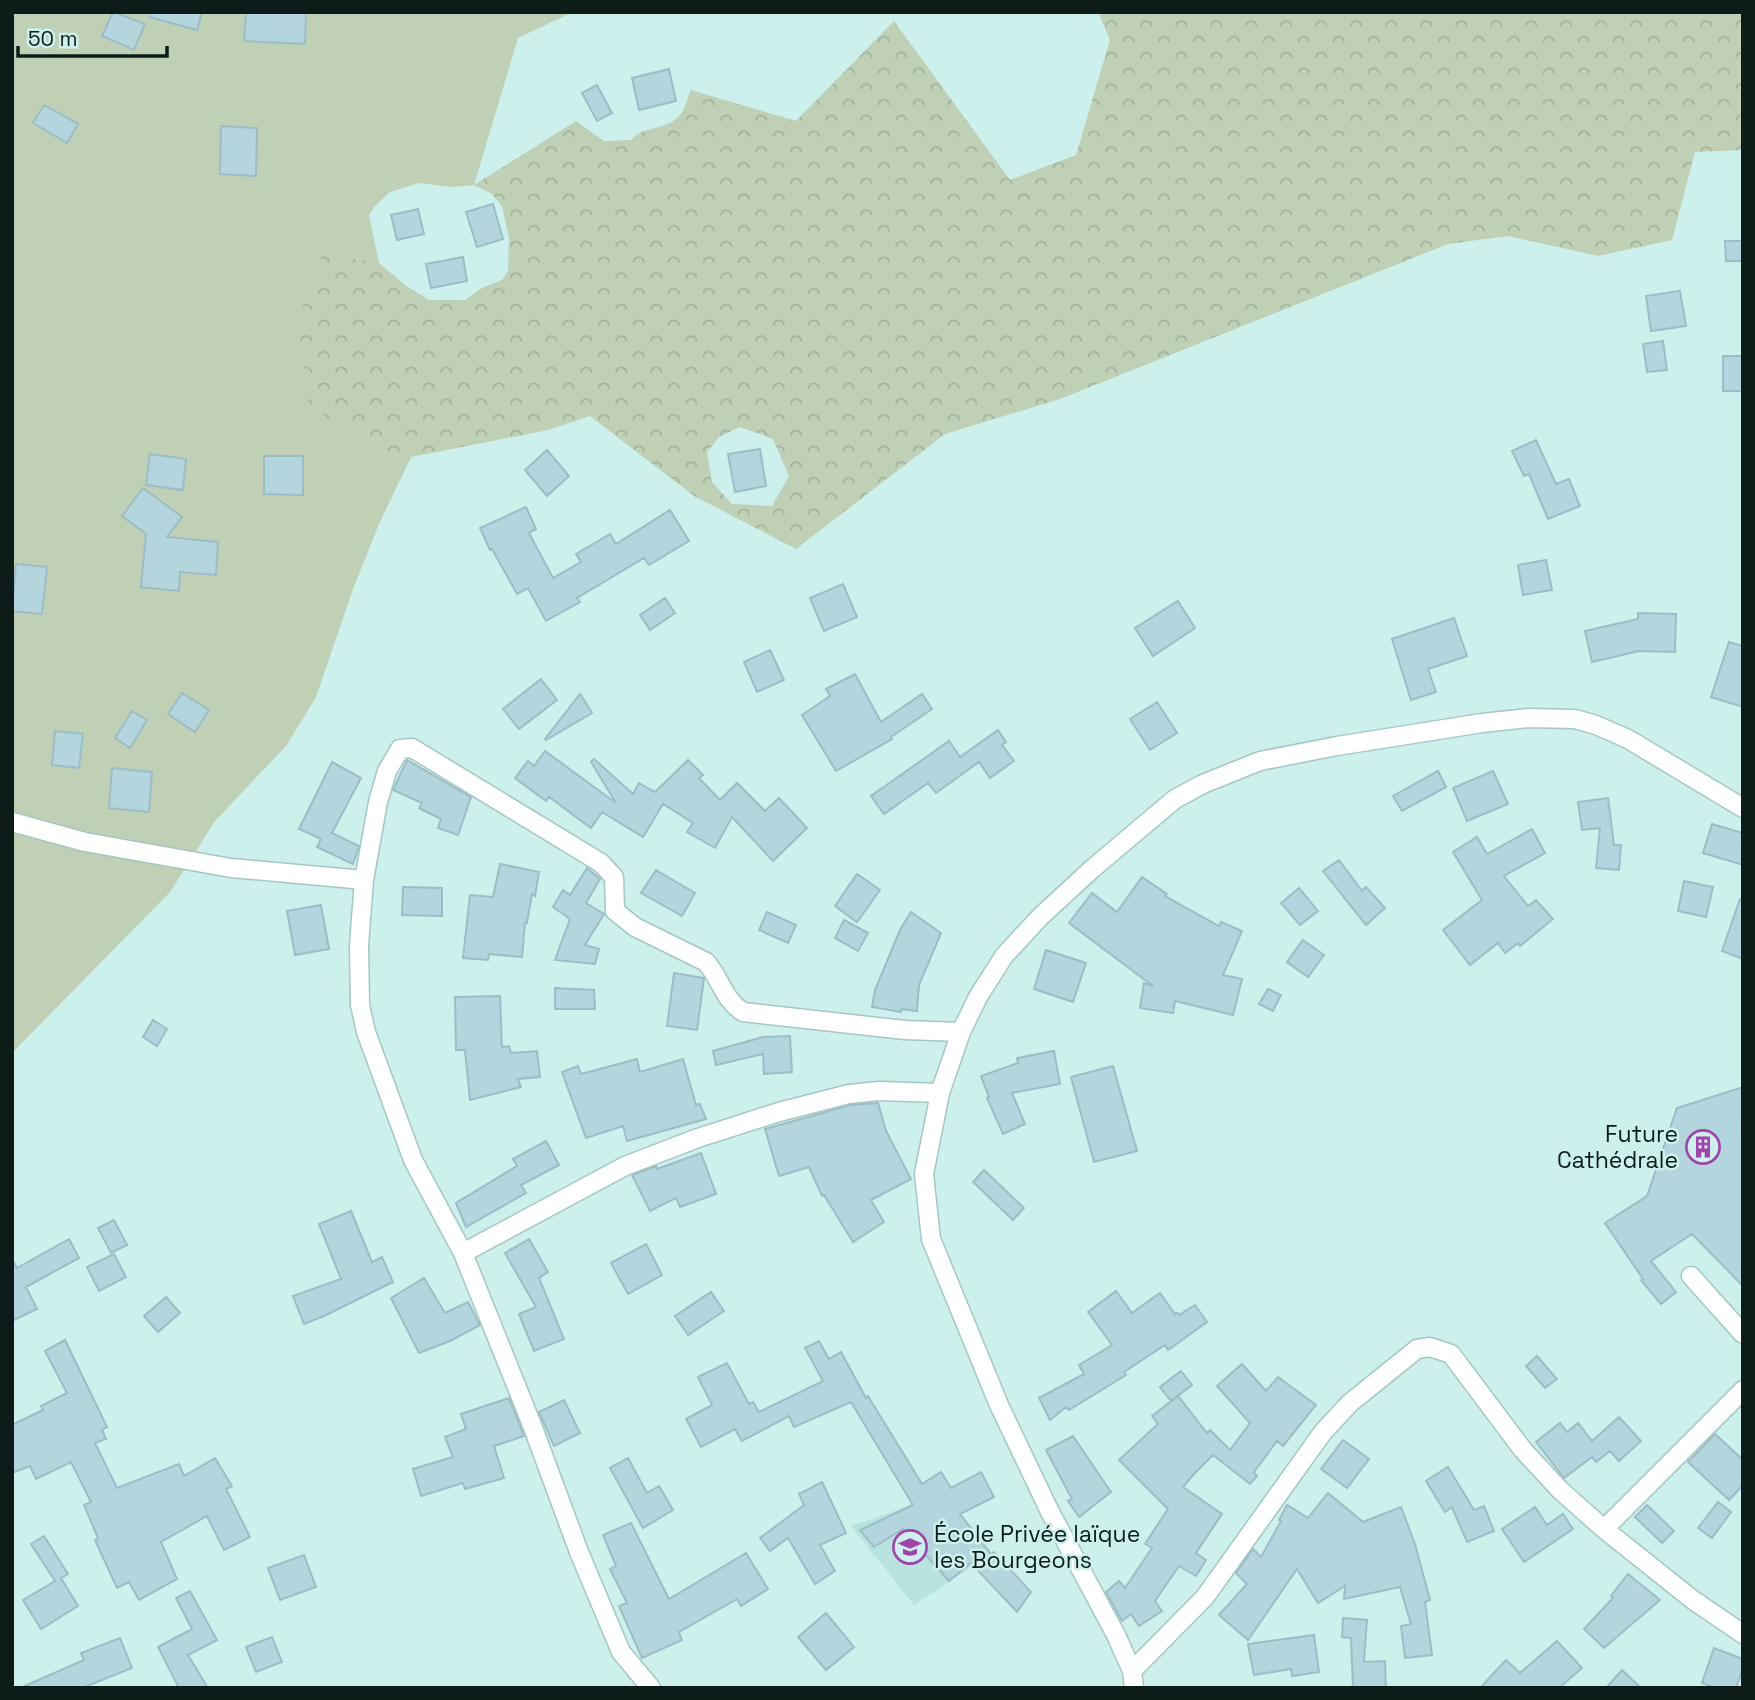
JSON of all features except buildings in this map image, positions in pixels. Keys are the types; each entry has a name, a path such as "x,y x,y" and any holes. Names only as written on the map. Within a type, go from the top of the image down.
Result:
{"street":[{"path":"1743,808 1628,739 1575,719 1528,718 1404,734 1260,761 1203,784 1175,799 1092,869 1040,917 1004,956 978,997 961,1032 940,1093 924,1174 931,1240 999,1405 1133,1679 1205,1597 1323,1432 1350,1403 1417,1349 1430,1347 1451,1354 1523,1450 1560,1490 1693,1600 1743,1634"},
{"path":"651,1688 621,1653 463,1253 413,1160 366,1032 360,1005 359,945 364,880 378,802 387,771 400,749 412,748 601,863 614,877 615,911 635,926 706,962 729,1001 743,1012 905,1030 961,1032"},
{"path":"12,822 85,842 231,868 364,880"},
{"path":"463,1253 625,1166 698,1138 779,1112 849,1094 879,1091 940,1093"},
{"path":"1691,1276 1743,1334"},
{"path":"1604,1529 1743,1390"}],"shaded area":[{"name":"École Privée laïque les Bourgeons","path":"916,1505 971,1567 914,1605 851,1526"}],"green space":[{"path":"12,12 573,12 518,38 474,185 453,187 419,183 390,192 369,215 379,263 322,253 365,446 411,457 379,524 353,589 316,697 286,746 215,821 170,892 12,1053"},
{"path":"1098,12 1743,12 1743,150 1695,152 1672,240 1598,256 1508,236 1448,244 1060,399 945,434 796,549 694,496 590,416 548,430 411,457 365,446 309,404 298,319 323,253 379,263 405,285 429,300 465,300 482,288 502,280 508,271 509,238 502,206 492,194 474,185 576,121 604,141 631,140 642,132 675,120 683,110 691,90 796,121 894,21 1010,180 1076,155 1110,40","holes":["740,427 773,439 789,476 772,506 732,504 712,482 707,452 719,437"]}],"place":[{"name":"Future Cathédrale","path":"1703,1147"},
{"name":"École Privée laïque les Bourgeons","path":"910,1547"}]}
